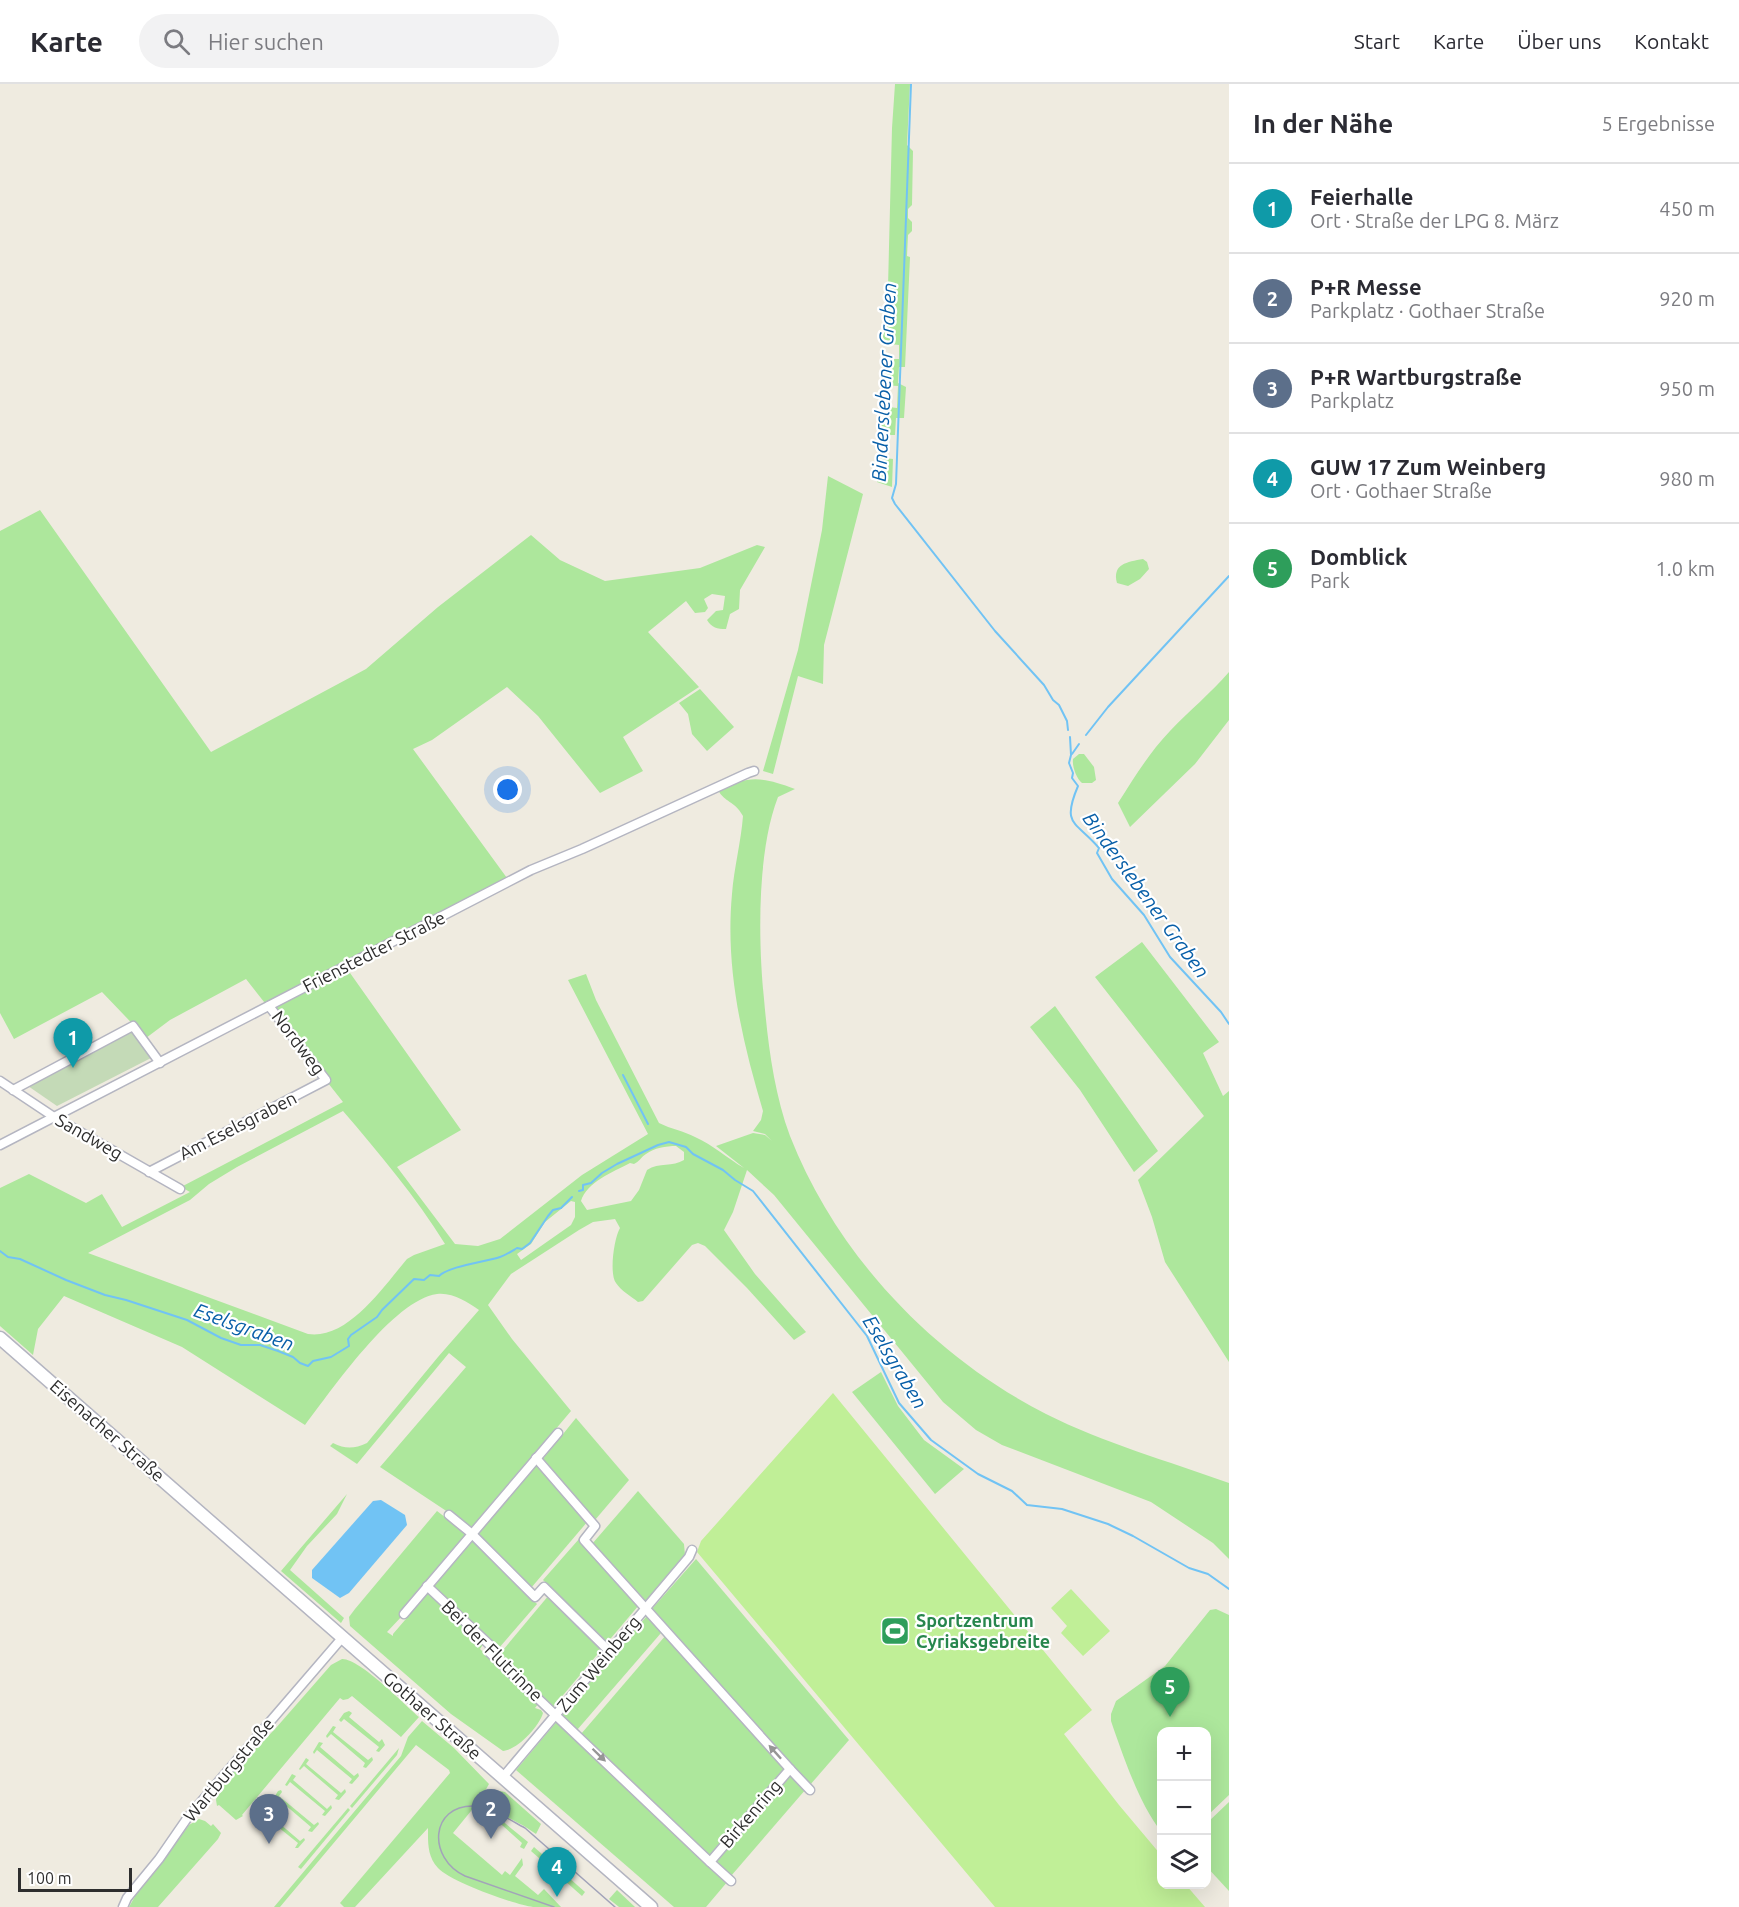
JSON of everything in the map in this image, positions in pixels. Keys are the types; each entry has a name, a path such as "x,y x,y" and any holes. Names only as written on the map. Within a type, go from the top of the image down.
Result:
{"main road":[{"name":"Eisenacher Straße","path":"0,1338 213,1524"},
{"name":"Gothaer Straße","path":"213,1524 651,1907"}],"street":[{"name":"Frienstedter Straße","path":"0,1145 531,870 754,771"},
{"name":"Nordweg","path":"269,1006 326,1080"},
{"path":"13,1090 133,1026 159,1063"},
{"name":"Am Eselsgraben","path":"149,1172 326,1080"},
{"name":"Sandweg","path":"0,1081 54,1117 180,1189"},
{"name":"Bei der Flutrinne","path":"404,1614 558,1433"},
{"name":"Birkenring","path":"536,1458 595,1526 584,1540 790,1769 710,1862 556,1715"},
{"path":"449,1515 471,1533 536,1596 544,1587 609,1652"},
{"name":"Zum Weinberg","path":"503,1777 689,1557 692,1550"},
{"name":"Bei der Flutrinne","path":"427,1586 493,1648 489,1652 556,1715"},
{"name":"Wartburgstraße","path":"123,1907 127,1898 159,1859 188,1817 342,1638"},
{"path":"790,1769 810,1790"},
{"path":"710,1862 731,1881"}],"green space":[{"path":"895,84 910,84 907,145 913,151 912,205 908,209 912,231 908,235 907,256 910,257 905,367 899,367 898,383 906,387 904,418 896,418 895,435 880,435 881,406 897,408 898,386 881,385 883,359 899,359 899,345 882,343 888,287"},
{"path":"877,457 893,459 892,487 877,482"},
{"path":"828,476 863,494 824,645 823,684 798,676 773,774 763,771 798,650 822,530"},
{"path":"40,510 211,752 366,669 438,607 531,535 560,560 605,581 700,568 757,545 765,547 740,590 739,609 730,614 726,629 715,628 707,620 716,611 723,610 725,596 712,594 704,599 708,608 705,612 695,613 686,601 648,632 699,687 623,737 643,771 600,793 538,716 507,687 432,740 413,749 507,878 343,963 461,1130 397,1167 455,1244 478,1246 500,1239 582,1175 648,1134 568,980 586,974 596,1000 659,1123 702,1140 744,1168 716,1146 753,1133 765,1135 772,1141 765,1134 753,1131 761,1120 763,1111 748,1058 733,977 730,922 734,874 743,816 718,790 739,782 756,779 795,789 778,797 771,819 763,869 761,951 772,1068 784,1120 810,1180 834,1222 893,1298 965,1363 1004,1390 1068,1424 1113,1443 1229,1483 1229,1559 1213,1543 1151,1502 1002,1445 976,1430 943,1402 774,1195 747,1170 733,1212 724,1230 755,1274 806,1332 794,1340 747,1288 705,1246 698,1243 692,1245 643,1301 638,1302 616,1283 614,1278 613,1256 620,1228 615,1219 593,1222 579,1230 511,1274 488,1305 512,1339 571,1411 472,1528 380,1467 466,1367 449,1353 357,1464 330,1446 333,1443 354,1447 367,1443 479,1310 454,1296 437,1294 420,1300 402,1312 365,1349 305,1425 182,1347 64,1296 38,1329 33,1355 0,1326 0,1188 29,1174 86,1203 102,1194 122,1227 190,1192 181,1187 343,1102 246,979 170,1020 146,1038 102,992 14,1039 0,1013 0,531","holes":["343,1111 409,1192 445,1244 407,1259 364,1309 337,1329 323,1334 308,1334 88,1253 190,1200 209,1184","676,1146 684,1152 684,1160 647,1170 639,1190 631,1201 587,1210 581,1201 589,1188 609,1174 630,1163 636,1163 653,1150","571,1201 575,1202 575,1217 571,1225 521,1260 517,1254 531,1244 545,1222"]},
{"path":"1143,559 1147,562 1149,569 1140,579 1128,586 1117,583 1117,572 1122,565"},
{"path":"1229,672 1229,720 1195,764 1130,827 1118,803 1130,784 1162,739"},
{"path":"700,689 734,727 707,751 692,734 688,714 679,703"},
{"path":"1079,754 1084,754 1094,767 1096,780 1092,783 1082,783 1076,775 1073,759"},
{"path":"1142,942 1219,1042 1203,1053 1223,1096 1229,1091 1229,1362 1165,1262 1138,1180 1204,1116 1095,977"},
{"path":"1055,1006 1158,1151 1134,1172 1080,1090 1030,1027"},
{"path":"132,1031 151,1058 57,1106 28,1086"},
{"path":"881,1372 898,1406 924,1440 964,1469 935,1494 852,1392"},
{"name":"Sportzentrum Cyriaksgebreite","path":"833,1393 1092,1710 1064,1734 1157,1850 1157,1889 1189,1889 1205,1907 995,1907 697,1552 701,1541"},
{"path":"576,1418 629,1480 595,1520 542,1460"},
{"path":"536,1465 588,1521 531,1588 478,1534"},
{"path":"638,1491 684,1544 685,1555 645,1602 592,1544"},
{"path":"347,1494 337,1514 307,1546 290,1570 344,1618 341,1623 281,1571"},
{"path":"437,1511 467,1534 387,1632 393,1636 429,1592 484,1643 480,1649 539,1703 535,1708 543,1713 527,1737 509,1750 503,1751 451,1714 350,1626 349,1617 355,1609"},
{"path":"579,1539 639,1605 606,1644 543,1580"},
{"path":"472,1542 475,1542 537,1604 499,1648 434,1586"},
{"path":"696,1559 849,1740 810,1785 651,1610"},
{"path":"1071,1589 1110,1631 1083,1656 1061,1633 1067,1626 1051,1608"},
{"path":"549,1595 602,1649 553,1707 498,1656"},
{"path":"1216,1609 1229,1615 1229,1795 1211,1812 1211,1727 1157,1727 1157,1826 1132,1779 1111,1721 1111,1714 1116,1701 1165,1666 1210,1610"},
{"path":"649,1616 661,1633 577,1730 562,1715"},
{"path":"666,1635 785,1769 713,1854 708,1854 581,1734"},
{"path":"342,1659 370,1673 419,1717 401,1737 352,1696 343,1700 340,1698 243,1816 236,1820 219,1805 217,1806 218,1792 234,1771 275,1729 331,1665"},
{"path":"349,1711 352,1713 349,1717 379,1742 382,1739 385,1745 379,1752 376,1751 379,1747 344,1719 341,1722 339,1720 344,1713"},
{"path":"558,1720 728,1881 706,1907 674,1907 516,1770"},
{"path":"422,1721 454,1748 489,1784 480,1800 453,1833 502,1875 505,1871 510,1875 522,1858 523,1865 515,1876 538,1895 544,1889 561,1907 533,1907 512,1902 455,1879 434,1863 428,1844 428,1828 355,1907 344,1907 340,1903 450,1773 416,1745 280,1907 274,1907 401,1756 408,1737"},
{"path":"333,1726 336,1727 333,1732 368,1760 372,1757 373,1760 366,1768 363,1767 365,1763 331,1734 327,1738"},
{"path":"319,1742 323,1743 320,1747 354,1776 358,1773 359,1776 352,1784 349,1783 352,1779 317,1750 314,1754"},
{"path":"399,1748 397,1755 352,1808 350,1806"},
{"path":"306,1758 309,1760 306,1764 341,1793 345,1789 346,1792 339,1800 335,1799 338,1795 304,1766 299,1769"},
{"path":"292,1774 296,1776 293,1780 327,1809 331,1805 332,1808 325,1816 322,1815 325,1811 290,1782 287,1786 285,1785"},
{"path":"790,1774 806,1789 731,1876 717,1862 717,1858"},
{"path":"281,1790 279,1796 314,1825 318,1822 319,1824 312,1832 308,1831 311,1827 277,1798 272,1801"},
{"path":"500,1791 505,1792 541,1824 536,1834 486,1806"},
{"path":"1229,1802 1229,1891 1211,1871 1211,1819"},
{"path":"265,1807 269,1808 266,1812 300,1841 304,1838 305,1840 298,1848 295,1848 298,1843 263,1815 258,1817"},
{"path":"348,1808 350,1810 301,1869 298,1867"},
{"path":"485,1811 495,1815 528,1842 524,1849 520,1847 522,1843 493,1817 489,1820"},
{"path":"199,1819 211,1826 213,1824 221,1833 218,1839 158,1907 129,1907 138,1891 189,1825"},
{"path":"534,1847 585,1892 582,1896 531,1851"},
{"path":"617,1890 635,1907 619,1907 609,1899"}],"water":[{"path":"381,1500 405,1515 407,1525 349,1593 340,1598 312,1578 312,1570 373,1501"}],"waterway":[{"name":"Binderslebener Graben","path":"911,84 896,484 892,498 995,631 1044,685 1059,705 1067,721 1068,730"},
{"path":"1086,735 1108,707 1229,576"},
{"name":"Binderslebener Graben","path":"1070,737 1069,763 1073,773 1072,778 1078,786 1071,809 1074,822 1099,848 1097,853 1112,879 1144,915 1170,957 1221,1012 1229,1024"},
{"path":"1072,754 1079,744"},
{"path":"623,1075 648,1124"},
{"name":"Eselsgraben","path":"579,1191 583,1190 583,1185 591,1183 617,1164 658,1145 669,1142 686,1147 693,1154 723,1170 753,1191 867,1336 899,1403 931,1440 978,1474 1012,1491 1027,1505 1062,1509 1108,1524 1189,1568 1208,1574 1229,1589"},
{"name":"Eselsgraben","path":"0,1251 8,1257 20,1259 105,1295 187,1320 221,1338 241,1345 260,1345 278,1351 308,1366 313,1361 331,1357 349,1346 348,1339 351,1335 377,1317 414,1279 424,1280 430,1275 439,1276 451,1270 500,1257 517,1248 522,1249 530,1243 553,1210 561,1208 572,1197"}],"tram line":[{"path":"554,1907 465,1876 453,1868 444,1857 439,1834 442,1823 449,1814 459,1808 474,1806 494,1811 513,1821 525,1828 615,1907"}],"place":[{"name":"Feierhalle","path":"73,1068"},
{"name":"Sportzentrum Cyriaksgebreite","path":"895,1631"},
{"name":"Domblick","path":"1170,1717"},
{"name":"P+R Messe","path":"491,1839"},
{"name":"P+R Wartburgstraße","path":"269,1844"},
{"name":"GUW 17 Zum Weinberg","path":"557,1897"}]}
